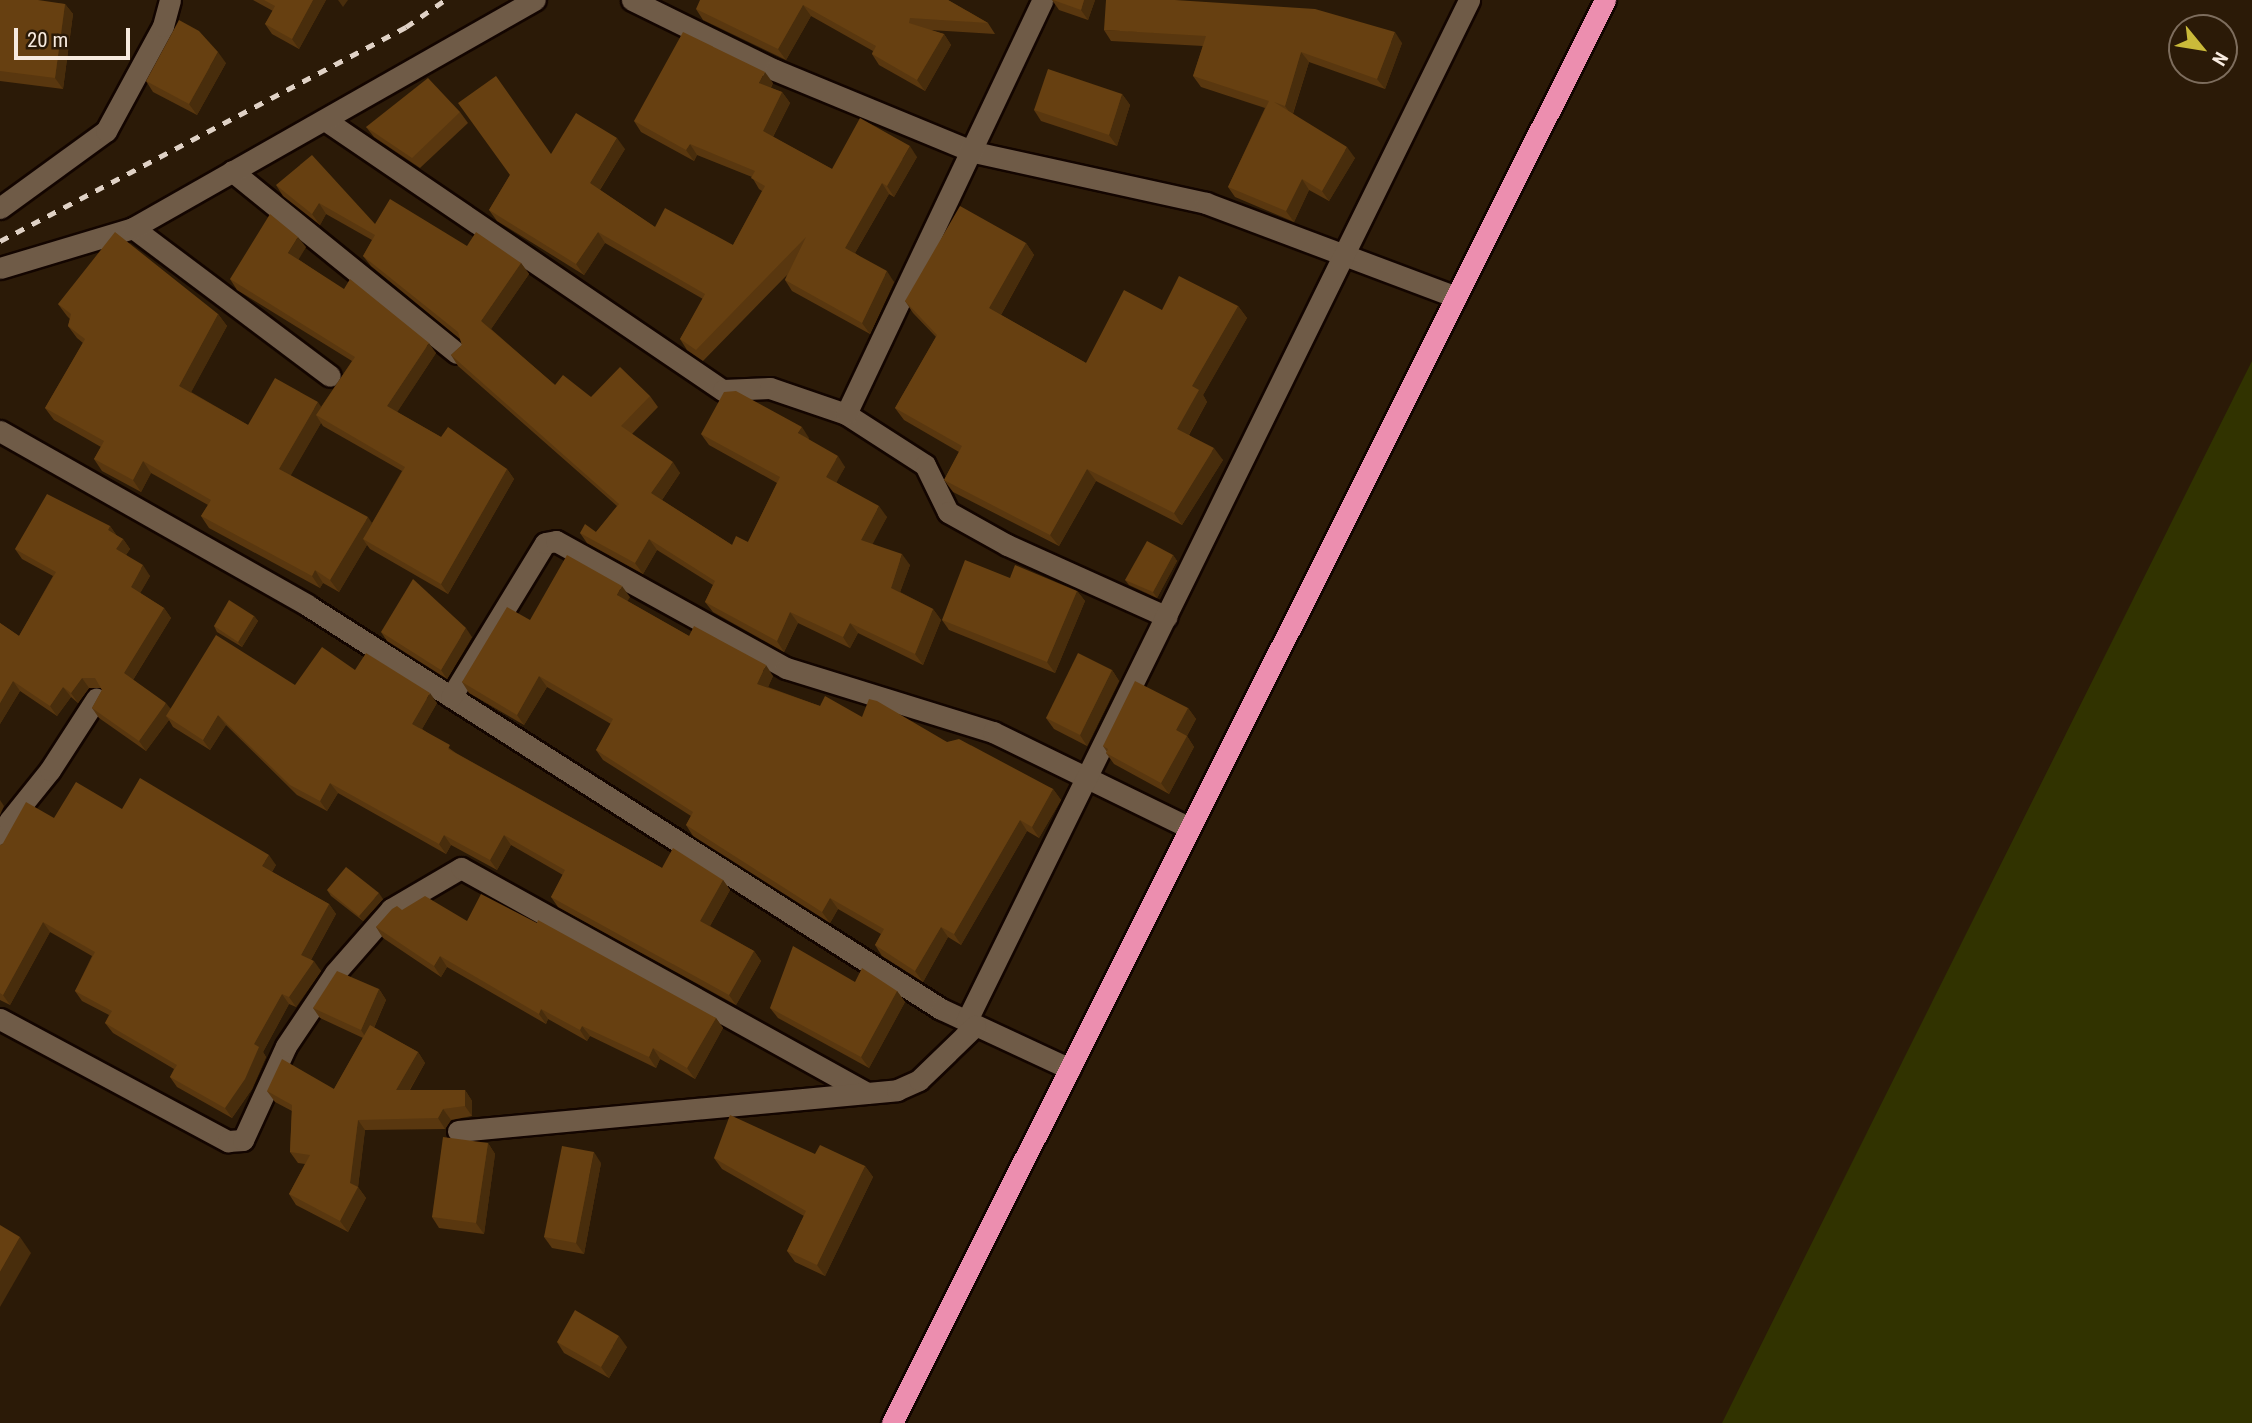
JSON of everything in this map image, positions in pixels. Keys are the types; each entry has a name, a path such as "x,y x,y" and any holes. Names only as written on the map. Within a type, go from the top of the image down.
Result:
{"highway":[{"path":"892,1423 1605,0"}],"street":[{"path":"0,208 106,131 163,26 170,0"},
{"path":"0,268 133,228 535,0"},
{"path":"632,0 775,70 974,152 1206,203 1456,297"},
{"path":"846,414 974,152 1043,0"},
{"path":"458,1131 867,1093 910,1086 970,1024 1088,777 1347,255 1469,0"},
{"path":"325,120 723,390 770,387 846,414 925,466 948,512 1007,545 1167,617"},
{"path":"232,171 457,353"},
{"path":"133,228 330,376"},
{"path":"0,431 307,605 970,1024 1070,1069"},
{"path":"451,697 545,543 551,540 786,668 993,732 1190,828"},
{"path":"0,845 9,821 50,770 96,699"},
{"path":"0,1020 228,1141 243,1140 286,1046 335,973 391,909 461,868 867,1093"}],"shaded area":[{"path":"2252,361 2252,1423 1722,1423"}],"building":[{"path":"0,0 38,0 65,4 55,78 0,71"},
{"path":"264,0 313,0 292,39 265,24 275,6"},
{"path":"700,0 948,0 988,23 910,18 909,23 944,34 917,80 872,54 876,46 803,5 778,49 696,9"},
{"path":"1053,0 1084,0 1081,10"},
{"path":"1106,0 1175,0 1315,9 1395,32 1377,79 1301,52 1285,106 1274,102 1347,147 1322,191 1302,179 1286,211 1228,187 1269,101 1193,76 1206,36 1104,30"},
{"path":"179,20 199,31 218,52 189,104 146,81"},
{"path":"683,32 765,72 759,83 782,92 763,131 832,169 860,118 910,146 887,186 882,183 845,248 887,271 862,323 785,280 806,237 696,350 680,339 705,294 598,232 576,264 489,210 510,175 458,103 496,76 551,154 576,113 617,138 590,183 655,227 665,208 733,245 765,186 751,178 755,171 690,144 686,150 634,121"},
{"path":"1048,69 1122,94 1109,135 1034,110"},
{"path":"428,78 460,112 412,158 366,127"},
{"path":"312,155 375,224 390,199 467,246 476,232 521,263 481,321 555,385 563,375 591,397 620,367 650,396 621,426 673,462 651,493 732,545 736,536 748,542 780,477 701,434 724,392 736,391 802,427 798,433 838,456 826,477 879,506 861,540 902,554 891,588 933,609 915,654 850,623 843,637 790,612 777,641 705,602 715,581 649,539 635,563 580,533 585,524 596,532 619,504 451,355 462,345 458,332 363,256 375,235 319,203 312,214 276,185"},
{"path":"960,206 1026,243 989,308 1086,363 1124,290 1162,310 1179,276 1238,306 1192,386 1199,390 1177,429 1214,448 1174,513 1087,469 1050,535 944,480 962,446 895,408 937,335 905,301"},
{"path":"270,214 298,237 288,253 344,289 350,279 429,343 387,406 441,437 448,427 507,469 441,584 363,539 405,467 316,415 355,357 230,279"},
{"path":"115,232 218,314 179,386 248,425 275,378 318,402 279,469 368,517 330,580 315,570 312,576 201,516 211,500 143,461 133,480 94,459 104,441 45,408 85,339 68,326 71,314 58,304"},
{"path":"47,494 110,526 108,530 123,539 116,549 143,565 131,587 164,608 124,673 166,703 139,741 92,708 102,690 95,678 82,678 71,693 63,687 50,706 13,681 0,703 0,623 19,636 56,572 15,549"},
{"path":"1147,541 1173,555 1153,592 1125,580"},
{"path":"567,555 622,586 617,595 689,636 694,626 766,665 757,684 820,706 825,696 862,717 869,699 877,701 947,742 959,739 1053,789 1032,827 1020,820 954,934 941,927 915,971 875,945 884,929 830,898 822,912 686,825 693,812 596,750 613,719 539,676 517,715 462,682 507,607 530,620"},
{"path":"965,560 1010,578 1015,565 1077,591 1047,662 942,620"},
{"path":"413,579 466,628 441,670 381,632"},
{"path":"229,600 254,616 238,642 214,626"},
{"path":"216,635 295,685 322,647 355,670 366,653 430,693 412,724 450,745 448,749 662,868 673,848 723,880 700,921 754,951 729,995 551,897 565,870 504,835 490,860 444,835 439,844 330,783 320,801 290,785 218,715 203,740 166,716"},
{"path":"1078,653 1112,670 1080,735 1046,718"},
{"path":"1135,681 1188,708 1176,730 1187,736 1161,783 1106,753 1108,749 1103,746"},
{"path":"140,778 269,855 262,866 329,904 301,955 314,961 289,997 282,994 254,1044 259,1047 245,1079 225,1108 170,1077 177,1065 105,1023 112,1011 75,991 95,952 43,922 3,995 0,993 0,845 26,802 54,818 76,782 122,809"},
{"path":"346,867 379,893 359,916 327,890"},
{"path":"481,894 537,923 538,920 716,1018 687,1068 653,1048 649,1057 582,1026 580,1030 541,1009 539,1014 440,956 434,966 376,927 392,909 397,906 402,910 425,896 467,921"},
{"path":"793,946 855,982 862,968 897,991 861,1057 770,1008"},
{"path":"337,971 379,989 361,1030 313,1008"},
{"path":"370,1025 418,1052 396,1090 465,1090 465,1106 443,1109 438,1118 358,1120 350,1183 358,1187 340,1221 289,1194 310,1155 290,1152 292,1105 267,1091 282,1059 334,1089"},
{"path":"730,1115 815,1154 820,1145 865,1166 817,1265 787,1251 806,1211 714,1158"},
{"path":"443,1137 488,1143 476,1223 432,1217"},
{"path":"562,1146 594,1152 576,1243 544,1237"},
{"path":"0,1225 20,1237 0,1272"},
{"path":"575,1310 619,1336 601,1367 557,1342"}],"railway":[{"path":"0,241 406,27 445,0"}]}
